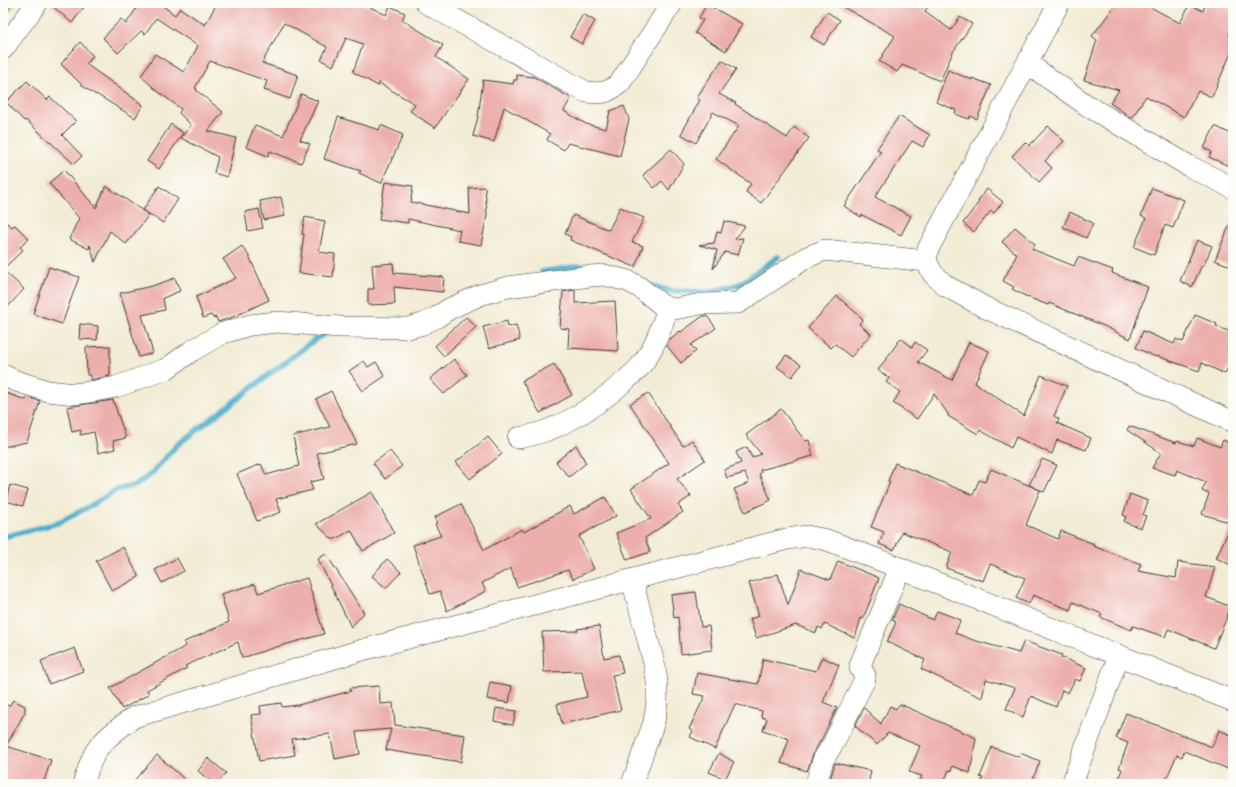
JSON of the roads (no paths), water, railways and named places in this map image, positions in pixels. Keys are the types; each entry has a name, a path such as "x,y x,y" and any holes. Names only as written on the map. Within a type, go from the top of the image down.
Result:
{"street":[{"path":"3,49 37,3"},
{"path":"426,3 586,92 599,94 610,90 620,83 672,3"},
{"path":"1059,3 928,249 926,262 933,274 946,286 986,308 1233,422"},
{"path":"1027,63 1088,106 1189,166 1233,188"},
{"path":"3,375 16,381 48,391 75,394 116,387 166,369 193,350 224,334 250,325 277,322 340,327 408,328 423,324 480,294 508,287 604,275 628,281 639,287 662,305 675,309 702,304 738,303 807,257 825,250 926,262"},
{"path":"518,438 534,436 571,420 611,394 642,365 654,346 668,308"},
{"path":"83,784 97,750 109,736 134,717 366,649 787,539 807,536 827,540 900,568 1233,701"},
{"path":"816,784 823,760 834,742 865,679 865,675 860,668 860,665 900,568"},
{"path":"632,580 654,663 657,681 657,702 654,722 632,784"},
{"path":"1072,784 1119,655"}],"waterway":[{"path":"651,286 672,291 710,292 740,284 778,257"},
{"path":"542,272 579,266 587,267"},
{"path":"3,537 58,523 116,490 136,485 151,474 177,445 317,338 328,333"}]}
